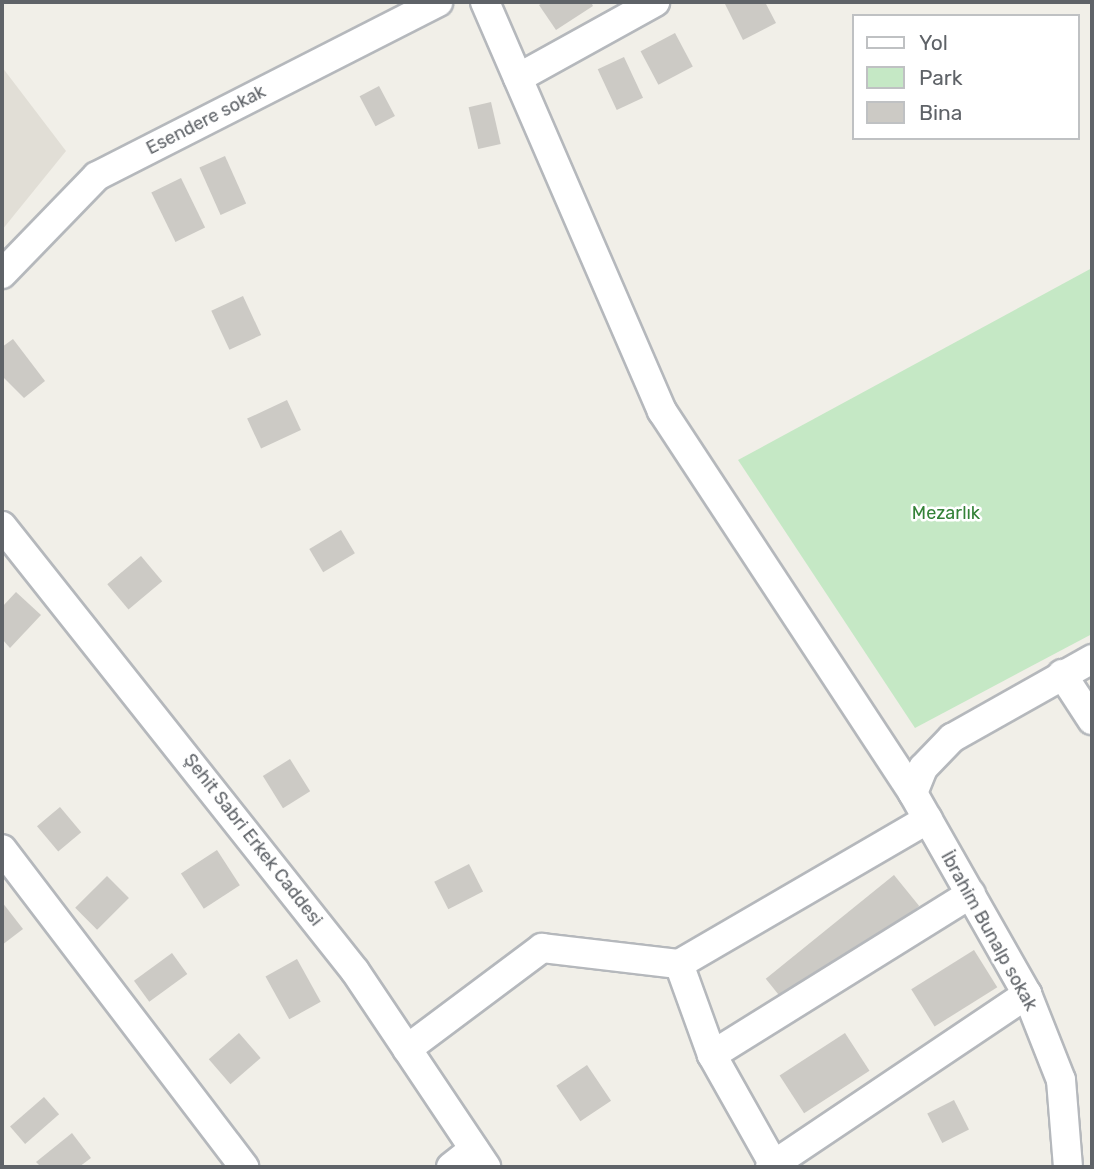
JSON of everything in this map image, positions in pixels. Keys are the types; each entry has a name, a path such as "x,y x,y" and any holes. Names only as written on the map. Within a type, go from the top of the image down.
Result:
{"street":[{"name":"Esendere sokak","path":"2,274 97,176 438,2"},
{"name":"İbrahim Bunalp sokak","path":"485,2 663,411 913,793 1027,994 1061,1080 1068,1167"},
{"path":"518,78 655,2"},
{"name":"Şehit Sabri Erkek Caddesi","path":"2,526 330,939 480,1158"},
{"path":"913,793 923,768 952,738 1092,659"},
{"path":"1062,674 1092,720"},
{"path":"407,1049 542,948 679,964 928,819"},
{"path":"2,849 244,1167"},
{"path":"712,1055 971,894"},
{"path":"679,964 712,1055 772,1166 1027,994"},
{"path":"450,1167 480,1158"}],"shaded area":[{"path":"2,67 66,151 2,230"}],"green space":[{"name":"Mezarlık","path":"1092,268 1092,634 915,728 738,460"}],"building":[{"path":"544,2 591,2 593,6 556,30 539,5"},
{"path":"724,2 765,2 776,23 743,40"},
{"path":"675,33 693,67 658,85 641,51"},
{"path":"624,57 643,98 617,110 598,69"},
{"path":"379,86 395,116 376,126 360,96"},
{"path":"491,102 501,144 478,149 469,107"},
{"path":"225,156 246,204 221,215 199,167"},
{"path":"181,178 205,227 175,242 151,192"},
{"path":"243,296 261,335 229,350 211,311"},
{"path":"13,339 45,381 24,398 2,376 2,347"},
{"path":"287,400 301,430 261,449 247,419"},
{"path":"341,530 355,553 323,572 309,549"},
{"path":"141,556 162,581 129,610 107,584"},
{"path":"16,592 41,615 10,648 2,639 2,607"},
{"path":"290,759 310,791 283,808 263,776"},
{"path":"60,807 81,832 58,852 37,826"},
{"path":"217,850 240,885 204,909 181,873"},
{"path":"469,864 483,892 448,909 434,882"},
{"path":"894,875 919,906 791,1010 766,979"},
{"path":"107,876 129,898 97,930 75,908"},
{"path":"2,902 23,929 2,945"},
{"path":"974,950 997,987 935,1027 911,989"},
{"path":"172,953 187,974 149,1002 134,981"},
{"path":"297,959 321,1002 289,1019 266,976"},
{"path":"239,1033 261,1058 230,1084 209,1059"},
{"path":"845,1033 870,1071 804,1113 780,1075"},
{"path":"587,1065 611,1101 580,1121 556,1086"},
{"path":"44,1097 59,1114 25,1144 10,1127"},
{"path":"954,1100 969,1129 942,1143 927,1114"},
{"path":"72,1133 91,1158 79,1167 41,1167 36,1162"}]}
